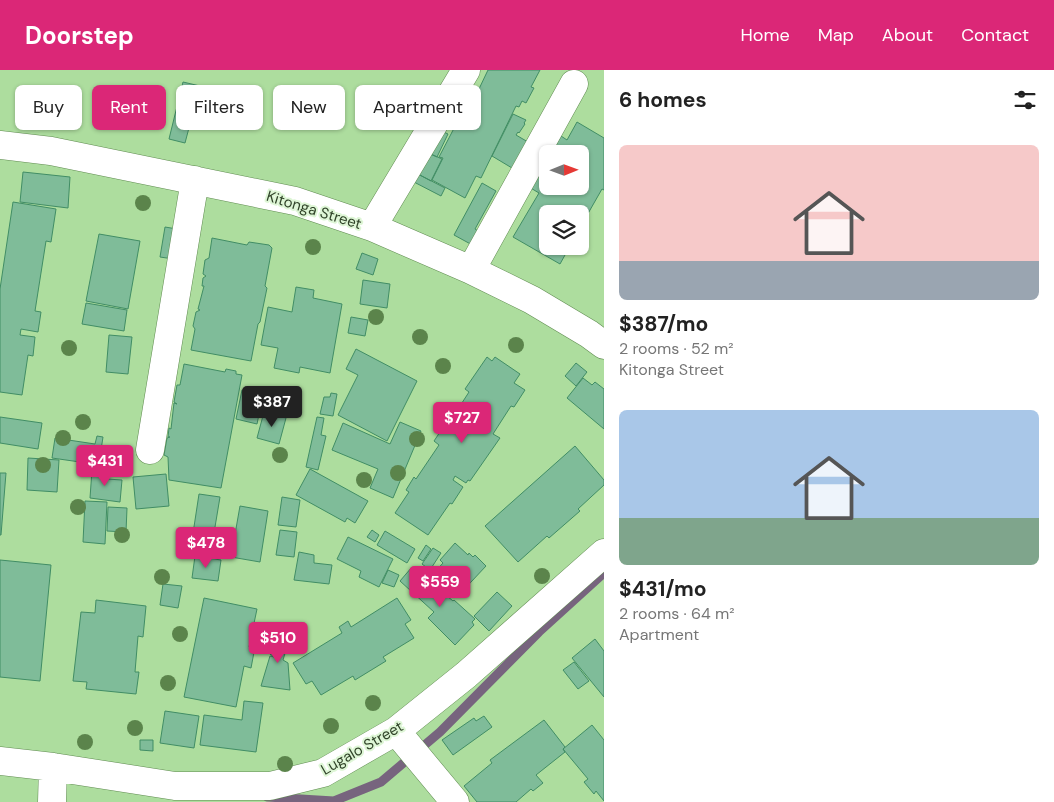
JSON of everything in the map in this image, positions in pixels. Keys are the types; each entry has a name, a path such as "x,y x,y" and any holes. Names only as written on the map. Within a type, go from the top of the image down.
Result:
{"street":[{"path":"372,227 466,70"},
{"path":"471,270 574,84"},
{"name":"Kitonga Street","path":"0,145 52,151 295,201 372,227 471,270 532,300 604,345"},
{"path":"150,450 195,180"},
{"name":"Lugalo Street","path":"0,761 53,767 175,786 270,786 323,774 396,731 466,675 604,553"},
{"path":"396,731 454,802"},
{"path":"52,802 53,767"}],"building":[{"path":"488,70 540,70 531,87 534,88 526,103 522,101 519,107 516,106 481,178 476,176 465,198 432,180 443,158 439,157 453,130 481,130 481,85"},
{"path":"183,82 196,85 182,85"},
{"path":"176,110 176,130 188,130 185,143 169,139"},
{"path":"513,114 526,120 516,135 528,142 512,168 492,156"},
{"path":"577,122 604,138 604,190 602,189 589,212 589,205 539,205 539,252 513,237 539,193 539,195 589,195 589,145 556,145 561,136 567,140"},
{"path":"437,130 448,134 437,157 426,152"},
{"path":"424,151 442,159 431,181 414,172"},
{"path":"539,169 539,193 529,187"},
{"path":"23,172 70,177 68,208 20,202"},
{"path":"416,173 445,188 441,196 412,181"},
{"path":"482,183 496,191 475,229 483,234 476,247 454,235"},
{"path":"13,202 56,209 51,242 46,241 35,311 41,312 38,332 21,329 20,335 35,337 33,356 28,355 22,395 0,392 0,289"},
{"path":"165,227 183,230 180,260 160,257"},
{"path":"99,234 140,241 128,309 86,301"},
{"path":"212,238 247,245 249,242 269,245 272,248 265,286 267,288 251,361 191,350 195,329 193,326 196,312 200,310 198,309 204,286 202,286 203,278 206,276 203,274 205,260 209,258"},
{"path":"362,253 378,259 373,275 356,269"},
{"path":"544,255 565,255 560,264"},
{"path":"363,280 390,284 387,308 360,304"},
{"path":"296,287 314,290 313,298 342,304 330,373 300,367 299,373 274,368 278,348 261,345 268,307 292,312"},
{"path":"86,303 127,310 124,331 82,324"},
{"path":"351,317 368,320 365,336 348,333"},
{"path":"109,335 132,337 128,374 106,372"},
{"path":"356,349 417,381 387,441 338,415 358,375 346,369"},
{"path":"487,357 492,361 495,357 520,374 514,383 525,390 514,407 511,406 493,434 500,438 470,481 468,480 466,483 455,476 453,480 463,487 428,535 395,513 409,492 406,490 414,477 416,479 439,445 434,441 469,392 465,389"},
{"path":"576,363 587,372 576,386 565,376"},
{"path":"184,364 225,372 226,369 236,371 236,374 242,375 221,488 169,480 168,457 164,455 167,438 170,437 168,437 169,428 171,429 174,403 177,404 174,402 177,385 180,385"},
{"path":"583,378 592,385 595,382 604,389 604,429 567,398"},
{"path":"242,390 263,395 257,424 236,419"},
{"path":"331,393 337,394 333,416 320,414 324,397 330,397"},
{"path":"264,412 286,418 279,444 257,438"},
{"path":"0,417 42,423 38,449 0,443"},
{"path":"317,417 324,418 321,435 326,436 318,470 306,467"},
{"path":"400,422 421,431 393,498 370,488 378,469 332,450 343,423 390,444"},
{"path":"97,436 103,437 101,450 117,452 115,467 52,458 55,438 95,444"},
{"path":"575,446 604,480 604,485 578,509 580,511 549,538 547,536 518,562 485,526"},
{"path":"28,458 59,460 57,492 27,490"},
{"path":"310,469 368,501 355,523 347,518 345,522 296,495"},
{"path":"92,470 107,471 107,479 122,480 120,502 90,498"},
{"path":"0,473 6,473 1,535 0,535"},
{"path":"166,474 169,506 136,509 133,477"},
{"path":"199,494 220,497 210,557 190,553"},
{"path":"282,497 300,500 296,527 278,525"},
{"path":"85,501 107,502 105,544 83,542"},
{"path":"240,506 268,511 260,562 231,557"},
{"path":"108,507 127,508 126,532 107,531"},
{"path":"280,530 297,532 294,557 276,555"},
{"path":"372,530 379,535 375,542 367,537"},
{"path":"385,531 415,549 407,563 377,545"},
{"path":"348,537 393,559 379,587 359,577 361,571 337,559"},
{"path":"455,543 468,555 469,553 473,557 475,555 486,566 457,597 433,574 443,563 440,560"},
{"path":"426,545 431,549 423,561 418,558"},
{"path":"433,548 441,553 430,570 422,564"},
{"path":"299,552 314,555 314,563 332,565 329,584 294,580"},
{"path":"195,556 221,560 218,581 192,578"},
{"path":"0,560 51,565 40,681 0,677"},
{"path":"412,567 432,587 454,600 475,619 472,622 474,625 455,645 428,618 434,612 400,581"},
{"path":"388,570 399,575 394,587 382,583"},
{"path":"163,584 182,586 178,608 160,605"},
{"path":"497,592 512,606 489,631 474,616"},
{"path":"204,598 257,609 249,647 255,647 251,668 244,666 236,707 184,697"},
{"path":"397,598 411,620 405,624 414,638 383,657 386,661 355,680 353,676 321,695 312,681 306,684 293,663 342,633 339,627 348,621 351,627"},
{"path":"96,600 146,606 143,637 138,636 135,672 139,672 136,694 86,689 87,682 73,681 81,612 95,613"},
{"path":"276,630 291,633 283,660 288,663 290,690 261,686 270,656 274,657 270,654"},
{"path":"595,639 604,651 604,697 572,658"},
{"path":"574,662 589,681 578,689 563,670"},
{"path":"244,701 263,703 256,752 200,745 204,715 242,720"},
{"path":"165,711 199,716 194,748 160,743"},
{"path":"484,716 492,727 453,755 442,740 474,718 476,721"},
{"path":"544,720 565,747 563,749 565,752 536,775 543,783 533,791 531,789 516,802 477,802 464,786 492,763 490,760"},
{"path":"592,725 604,740 604,801 596,791 594,794 584,782 588,779 563,749"},
{"path":"140,740 153,740 153,751 140,750"}],"waterway":[{"path":"267,797 334,801 381,782 440,732 539,632 604,573"}]}
